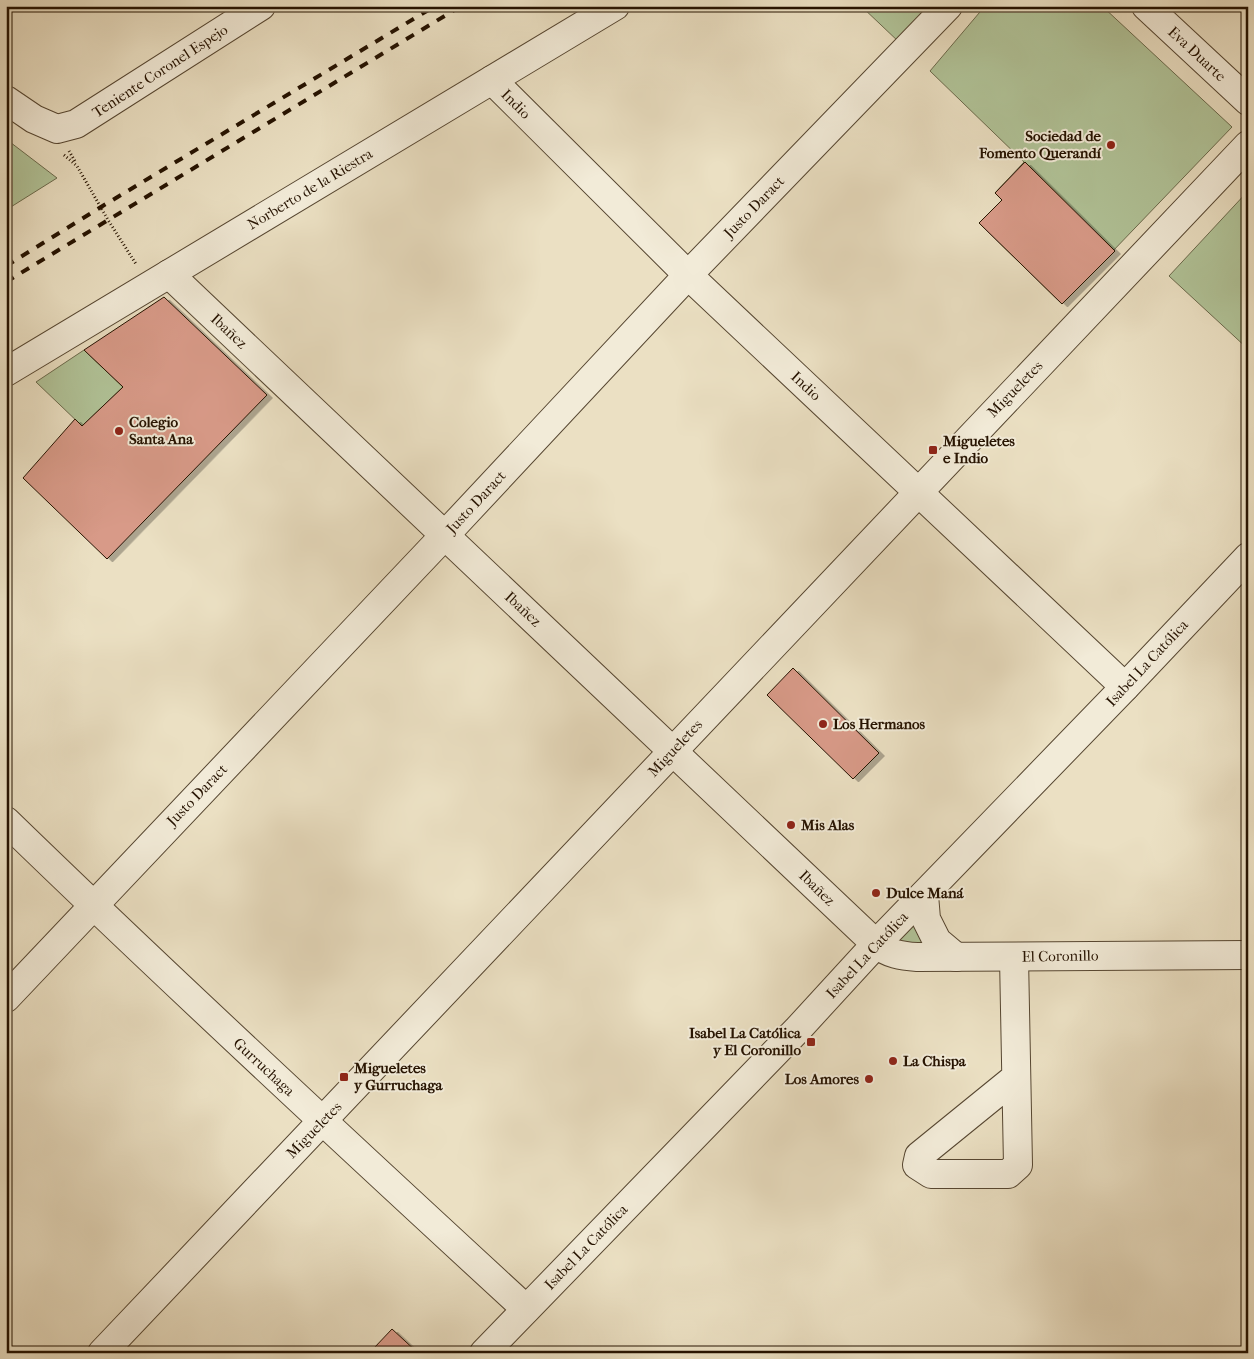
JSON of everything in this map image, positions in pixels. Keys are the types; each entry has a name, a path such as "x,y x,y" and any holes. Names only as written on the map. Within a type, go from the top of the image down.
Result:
{"street":[{"name":"Teniente Coronel Espejo","path":"60,141 76,124 261,6"},
{"name":"Norberto de la Riestra","path":"6,372 614,6"},
{"name":"Justo Daract","path":"6,998 445,535 688,275 948,6"},
{"name":"Eva Duarte","path":"1146,6 1248,101"},
{"name":"Indio","path":"492,80 688,275 1125,687"},
{"path":"6,100 34,119 60,141"},
{"name":"Migueletes","path":"102,1353 918,490 1248,145"},
{"name":"Ibañez","path":"169,274 876,944"},
{"name":"Isabel La Católica","path":"484,1353 798,1029 876,944 1125,687 1248,556"},
{"name":"Gurruchaga","path":"6,821 322,1121 526,1309"},
{"path":"924,894 926,919 937,941 956,957"},
{"name":"El Coronillo","path":"876,944 886,952 900,956 1014,957 1248,954"},
{"path":"1014,957 1016,1078"}],"path":[{"path":"60,141 137,264 169,274"}],"green space":[{"path":"861,6 934,6 900,43"},
{"name":"Sociedad de Fomento Querandí","path":"985,6 1102,6 1232,127 1062,304 979,223 1002,200 995,193 1024,162 930,71"},
{"path":"6,139 57,178 6,210"},
{"path":"1248,191 1248,349 1169,276"},
{"path":"84,350 123,387 82,426 36,382"},
{"path":"915,921 928,948 888,948"}],"building":[{"path":"1025,162 1115,251 1062,304 979,223 1002,200 995,193"},
{"name":"Colegio Santa Ana","path":"164,297 267,395 107,559 23,478 75,419 82,426 123,387 84,350"},
{"name":"Los Hermanos","path":"793,668 879,753 853,779 767,695"},
{"path":"392,1329 418,1353 379,1353 374,1348"}],"railway":[{"path":"6,266 435,6"},
{"path":"6,282 461,6"}],"place":[{"name":"Sociedad de Fomento Querandí","path":"1111,145"},
{"name":"Colegio Santa Ana","path":"119,431"},
{"name":"Migueletes e Indio","path":"933,450"},
{"name":"Los Hermanos","path":"823,724"},
{"name":"Mis Alas","path":"791,825"},
{"name":"Dulce Maná","path":"876,893"},
{"name":"Isabel La Católica y El Coronillo","path":"811,1042"},
{"name":"La Chispa","path":"893,1061"},
{"name":"Migueletes y Gurruchaga","path":"344,1077"},
{"name":"Los Amores","path":"869,1079"}]}
